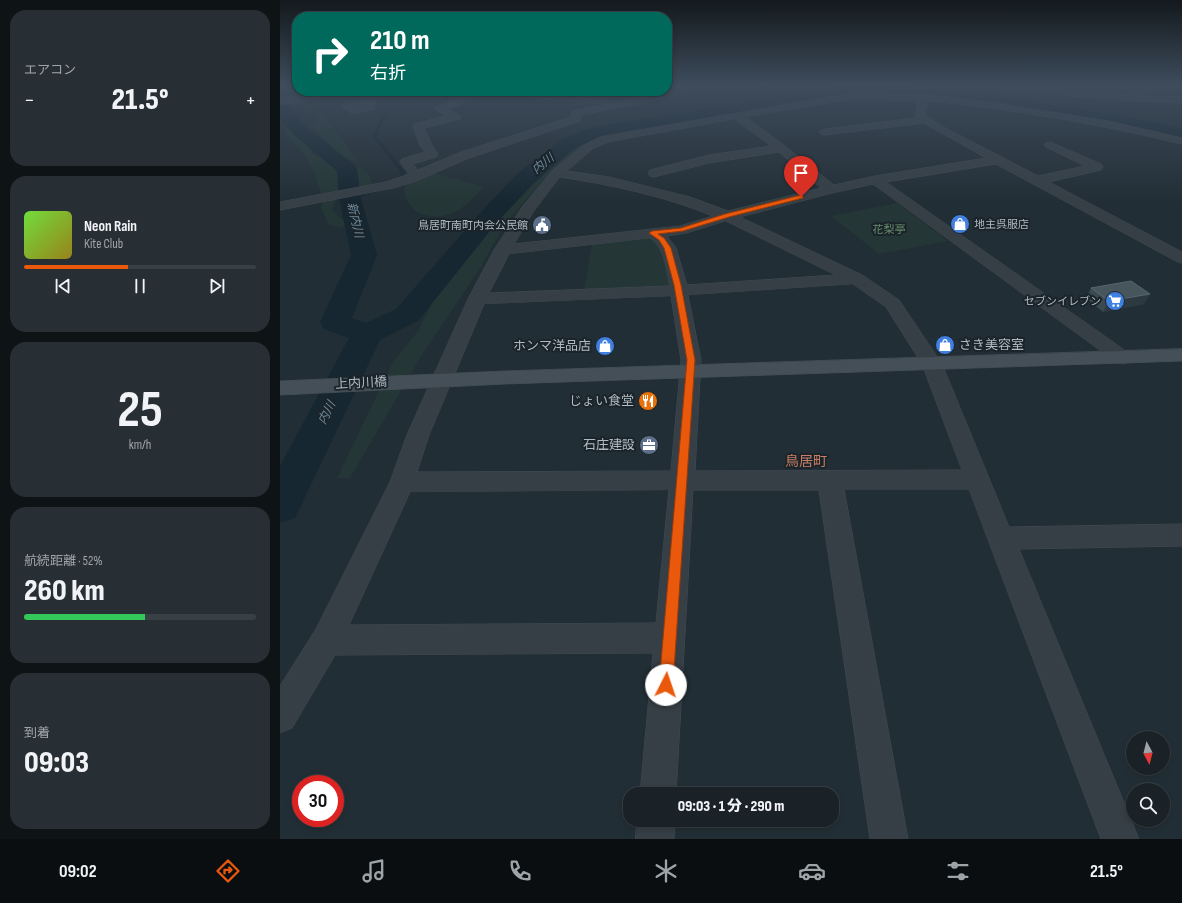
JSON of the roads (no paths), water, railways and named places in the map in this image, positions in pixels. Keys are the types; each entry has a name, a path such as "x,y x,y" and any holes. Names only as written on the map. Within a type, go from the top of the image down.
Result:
{"street":[{"path":"416,176 406,162 432,154 426,146 418,126 422,125"},
{"path":"280,206 388,185 416,176 465,155 556,125"},
{"path":"280,716 326,640 402,482 434,380 502,250 527,210 557,173 588,147 604,139 685,125"},
{"path":"750,125 831,189"},
{"path":"825,132 882,125"},
{"path":"935,125 1035,181 1182,258"},
{"path":"1113,125 1182,141"},
{"path":"1035,181 1097,167 1050,145"},
{"path":"654,173 710,159 781,148"},
{"path":"502,250 681,230 727,216 831,189 875,180 999,160"},
{"path":"557,173 609,181 685,200 727,216 856,279 893,304 932,364 1120,839"},
{"path":"875,180 1123,358"},
{"path":"652,233 662,239 668,248 679,291 691,360 658,787"},
{"path":"477,299 679,291 856,279"},
{"name":"上内川橋","path":"280,388 434,380 1123,358 1178,359"},
{"path":"402,482 977,479"},
{"path":"830,480 889,839"},
{"path":"1001,538 1182,535"},
{"path":"326,640 669,638"},
{"path":"655,839 656,827"}],"waterway":[{"name":"新内川","path":"295,125 347,169 350,198 364,255 335,322 367,334"},
{"path":"380,125 375,137 403,172 401,179 398,181"},
{"name":"内川","path":"367,334 407,315 490,216 525,179 568,144 592,134 643,125"},
{"name":"内川","path":"1144,125 1182,135"},
{"path":"350,198 383,189"},
{"name":"内川","path":"280,506 367,334"}],"place":[{"name":"地主呉服店","path":"960,224"},
{"name":"鳥居町南町内会公民館","path":"542,225"},
{"name":"セブンイレブン","path":"1115,301"},
{"name":"さき美容室","path":"945,345"},
{"name":"ホンマ洋品店","path":"605,346"},
{"name":"じょい食堂","path":"648,401"},
{"name":"石庄建設","path":"649,445"}],"district":[{"name":"鳥居町","path":"806,461"}],"park label":[{"name":"花梨亭","path":"889,229"}]}
